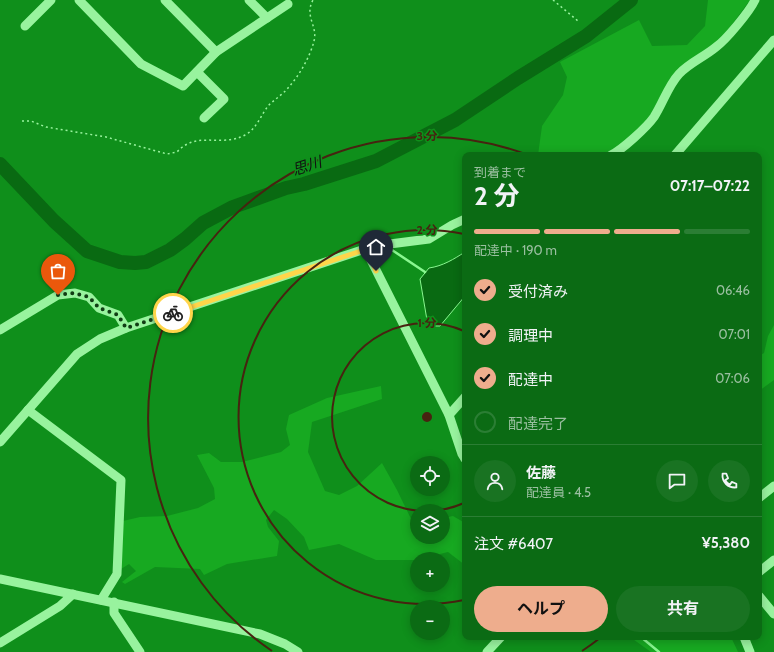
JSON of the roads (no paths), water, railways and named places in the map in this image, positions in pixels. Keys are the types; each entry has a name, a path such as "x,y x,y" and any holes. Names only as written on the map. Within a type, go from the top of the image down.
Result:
{"street":[{"path":"24,26 51,0"},
{"path":"79,0 141,64 183,86 216,52 288,4"},
{"path":"165,0 216,52"},
{"path":"249,0 267,18"},
{"path":"616,152 629,143 654,117 678,74 690,64 716,48 726,38 754,0"},
{"path":"677,152 774,40"},
{"path":"197,72 224,99 204,118"},
{"path":"0,442 78,354 100,339 126,328 374,246 429,239 462,220"},
{"path":"367,249 370,258 449,416 462,454"},
{"path":"0,330 58,295 74,293 89,297 99,308 118,315 126,328"},
{"path":"449,416 462,401"},
{"path":"28,410 121,480 117,574 101,600"},
{"path":"762,496 774,486"},
{"path":"762,570 774,560"},
{"path":"0,579 260,634 285,644 298,652"},
{"path":"0,643 60,606 74,594"},
{"path":"762,600 774,614"},
{"path":"114,602 114,613 140,652"},
{"path":"487,652 498,640"},
{"path":"745,640 750,652"}],"waterway":[{"name":"思川","path":"0,164 54,221 87,251 120,262 146,262 170,250 203,223 233,207 286,188 304,184 376,161 455,120 518,78 586,36 631,0"},
{"path":"389,248 425,272"},
{"path":"645,640 659,652"}]}
